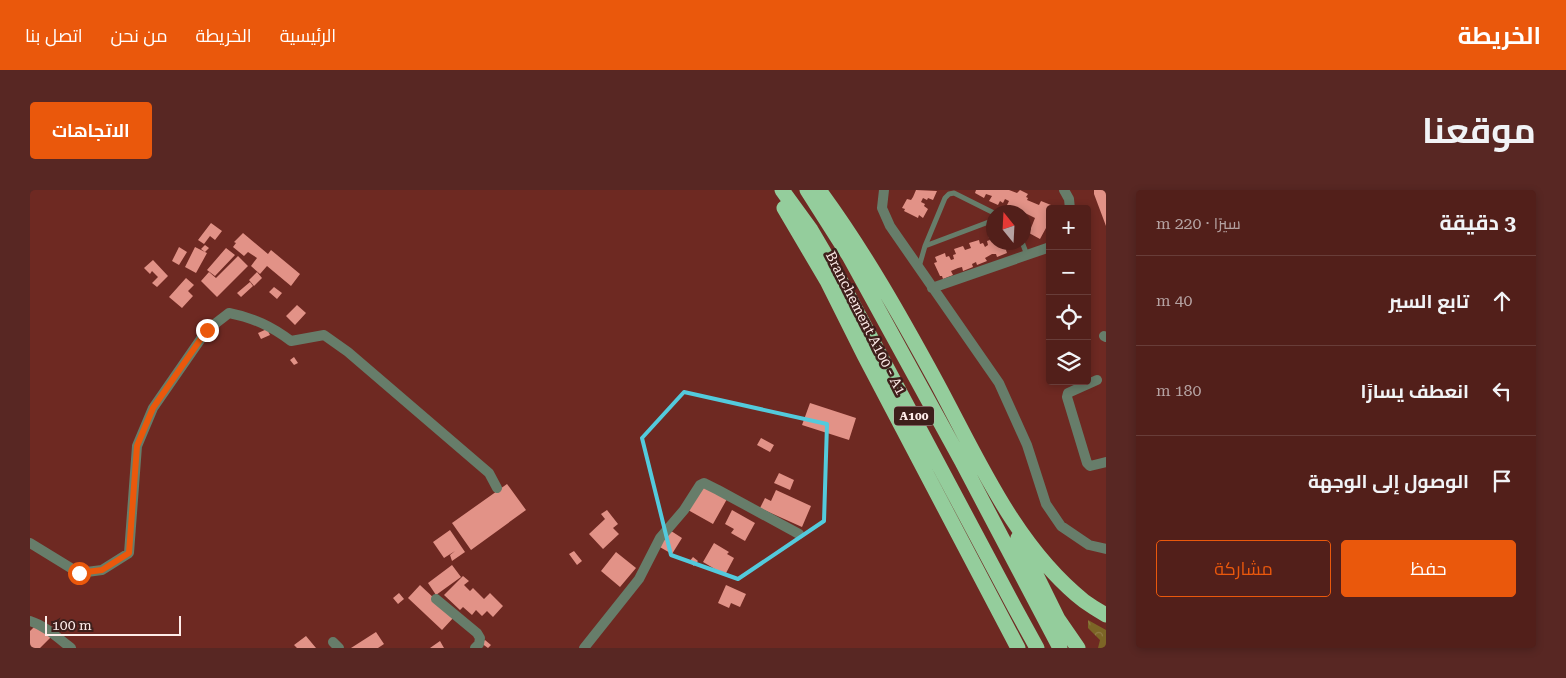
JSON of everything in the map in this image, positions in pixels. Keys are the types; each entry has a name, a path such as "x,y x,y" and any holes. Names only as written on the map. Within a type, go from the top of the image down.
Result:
{"highway":[{"name":"Branchement A100 - A1","path":"772,190 800,233 827,281 1009,633"},
{"name":"A100","path":"782,190 811,230 838,276 1038,648"},
{"name":"A100","path":"807,190 832,227 859,274 962,462 1060,648"},
{"path":"819,190 869,264 920,352 1001,502 1058,620 1078,648"},
{"path":"1001,502 1023,536 1058,576 1084,601 1106,615"},
{"path":"1009,633 1014,648"},
{"path":"1009,633 1018,648"}],"street":[{"path":"884,190 882,208 890,226 999,382 1028,445 1046,504 1061,526 1089,546 1106,549"},
{"path":"1064,190 1069,199 1070,205"},
{"path":"932,288 1046,248"},
{"path":"30,544 79,573 102,570 129,553 137,446 153,408 207,330 229,313 251,317 276,330 291,342 324,335 348,352 489,473 497,488"},
{"path":"1097,380 1068,392 1067,397 1087,463 1090,466 1106,462"},
{"path":"584,648 639,579 660,538 684,510 700,485 704,484 718,490 799,534"},
{"path":"436,599 477,633 480,638 479,644 475,648"},
{"path":"30,621 52,633 71,648"}],"lane":[{"path":"918,268 945,198 949,194 954,193 986,209"},
{"path":"925,246 986,223"},
{"path":"1025,250 1027,255"}],"highlighted area":[{"path":"684,392 827,424 824,521 738,579 671,555 642,438"}],"green space":[{"path":"1088,620 1106,630 1106,648 1098,648 1100,640 1088,628"}],"building":[{"path":"916,190 937,191 933,200 923,198 921,202 928,209 923,218 919,215 918,218 902,208 907,199 911,200"},
{"path":"976,190 1009,190 1017,193 1020,190 1028,194 1027,200 1039,205 1041,201 1051,205 1046,205 1046,228 1040,239 1031,234 1035,218 1031,216 1031,205 1007,205 1009,201 1005,199 1003,203 1000,201 998,205 989,201 992,196 986,194 984,198 975,193"},
{"path":"1094,190 1106,190 1106,226 1094,194"},
{"path":"211,223 222,231 215,240 210,236 204,244 198,240"},
{"path":"243,233 268,254 271,250 300,274 291,286 267,266 260,274 251,266 257,258 248,252 244,256 233,247 236,243 234,242"},
{"path":"979,240 980,244 983,243 986,250 1006,250 1007,253 997,257 996,254 992,254 985,258 987,261 977,265 976,262 972,264 973,267 963,271 962,267 958,268 951,271 953,275 943,279 940,276 934,263 937,262 935,257 945,253 946,257 949,256 951,260 954,259 953,255 956,254 954,249 963,246 965,250 971,248 969,243"},
{"path":"205,245 209,248 205,252 201,249"},
{"path":"179,247 187,252 179,265 172,261"},
{"path":"195,247 207,253 196,273 185,267"},
{"path":"226,248 235,255 215,276 207,270"},
{"path":"238,256 248,266 217,297 201,281 209,272 216,278"},
{"path":"153,260 168,276 157,287 152,283 158,277 152,271 150,274 144,268"},
{"path":"257,272 262,278 254,286 249,280"},
{"path":"186,278 194,285 188,291 193,296 182,308 169,297"},
{"path":"250,282 253,286 241,297 237,293"},
{"path":"274,287 282,293 277,299 269,292"},
{"path":"297,305 306,313 295,325 286,316"},
{"path":"267,329 270,335 261,339 258,333"},
{"path":"294,357 298,363 294,365 290,360"},
{"path":"810,403 856,418 849,440 802,425"},
{"path":"761,438 774,445 770,452 757,445"},
{"path":"779,473 794,480 790,490 774,483"},
{"path":"507,484 526,510 471,550 452,523"},
{"path":"702,485 727,499 713,524 688,510"},
{"path":"776,490 811,506 802,527 760,508 765,498 771,501"},
{"path":"607,510 618,524 613,528 619,534 603,549 589,534 605,519 601,514"},
{"path":"732,510 755,523 745,541 731,533 734,529 725,524"},
{"path":"668,529 682,538 672,554 658,546"},
{"path":"450,530 465,552 452,561 450,555 455,551 444,558 433,542"},
{"path":"714,543 729,552 727,554 734,558 725,575 703,562"},
{"path":"574,551 582,561 577,565 569,554"},
{"path":"616,552 636,568 620,587 601,571"},
{"path":"693,557 698,561 694,566 689,562"},
{"path":"452,565 461,577 436,595 428,583"},
{"path":"463,576 469,581 464,585 470,591 473,588 484,599 490,593 503,606 493,617 487,611 482,616 476,610 472,615 463,607 460,610 444,595"},
{"path":"420,585 454,617 442,630 408,598"},
{"path":"726,585 746,594 740,607 731,603 729,608 718,603"},
{"path":"399,593 404,599 398,604 393,598"},
{"path":"37,624 51,637 40,648 30,648 30,631"},
{"path":"376,632 384,644 378,648 351,648"},
{"path":"306,636 316,648 297,648 294,645"},
{"path":"485,640 491,645 488,648 481,643"},
{"path":"440,641 444,648 430,648"}],"route":[{"path":"79,573 102,570 129,553 137,446 153,408 207,330"}]}
